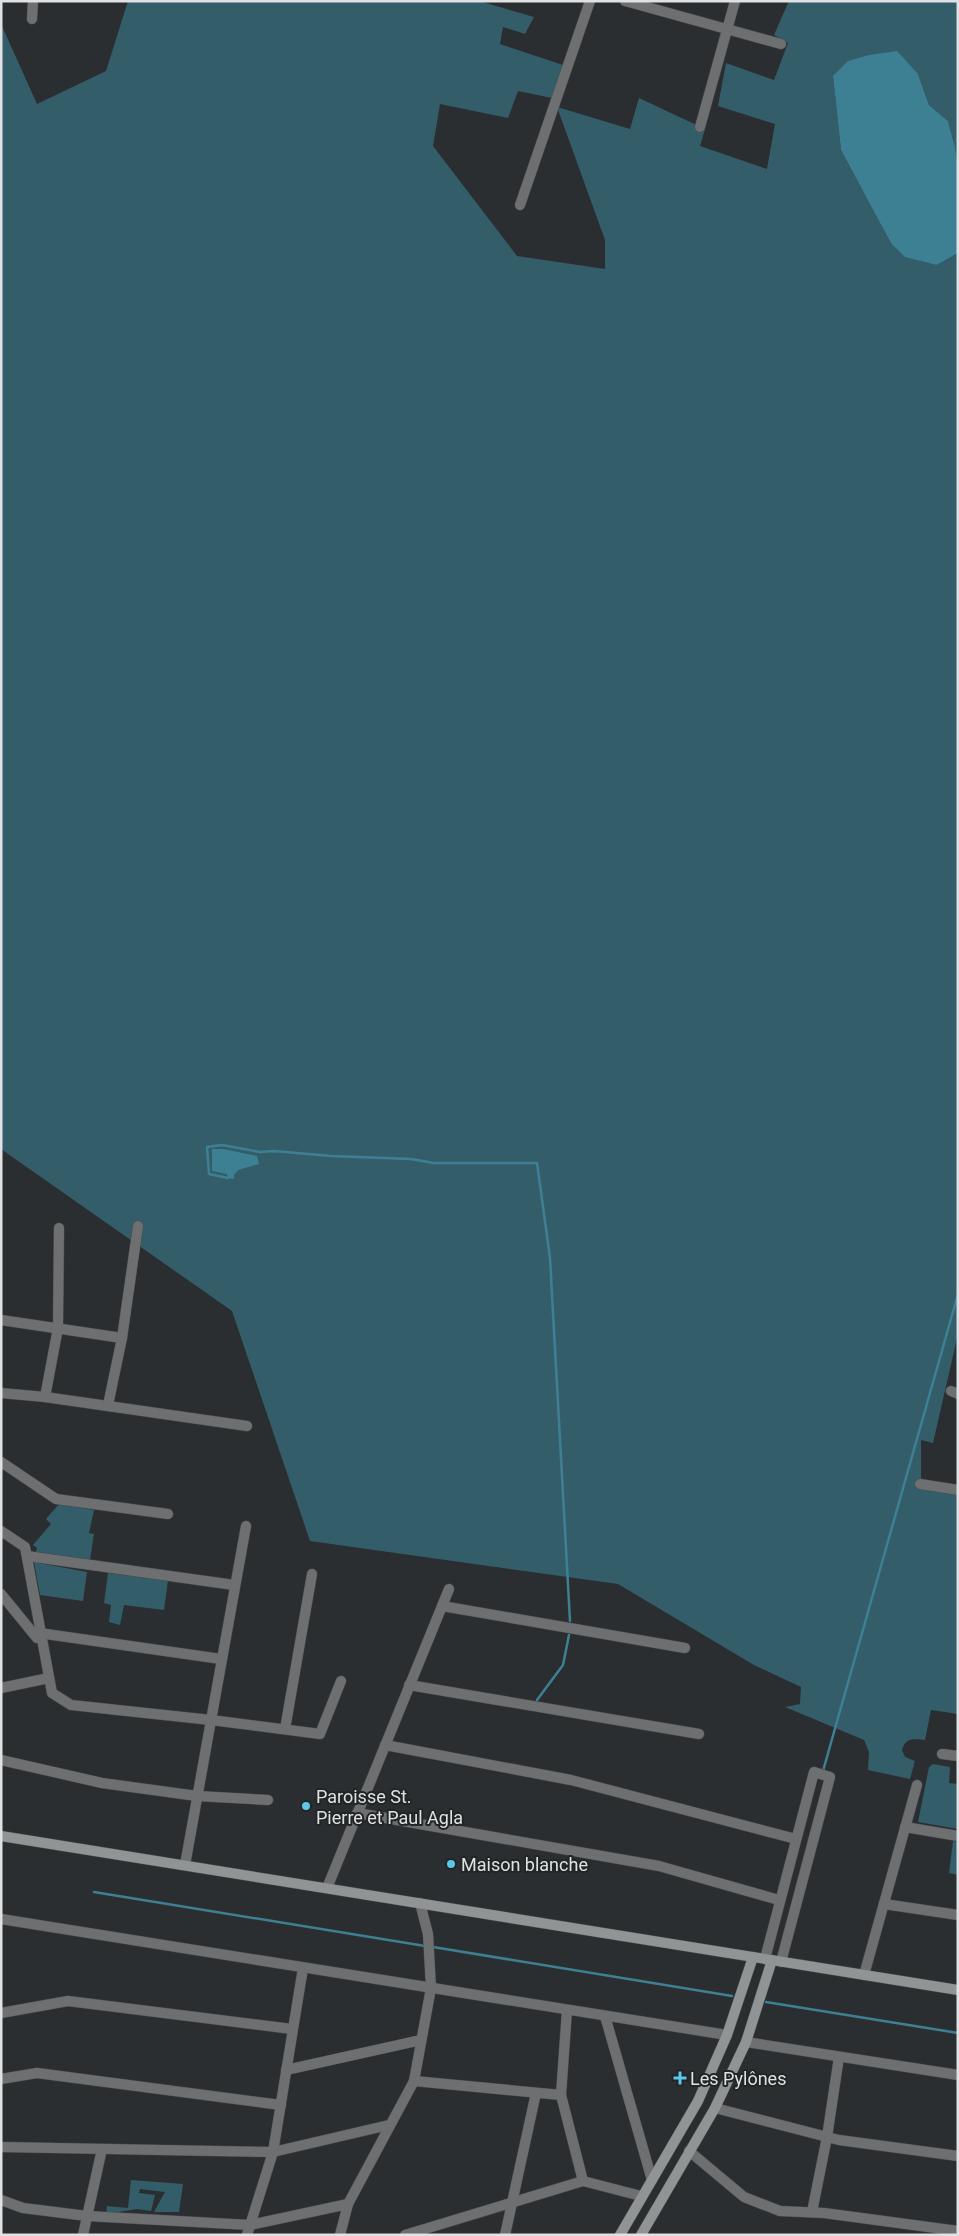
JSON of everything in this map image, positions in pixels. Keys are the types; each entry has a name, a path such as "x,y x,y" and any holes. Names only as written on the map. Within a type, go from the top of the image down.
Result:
{"street":[{"path":"32,19 34,1"},
{"path":"520,205 590,1"},
{"path":"625,1 781,44"},
{"path":"700,127 735,1"},
{"path":"108,1405 122,1338 138,1226"},
{"path":"45,1397 58,1328 59,1228"},
{"path":"1,1320 122,1338"},
{"path":"1,1393 108,1405 247,1426"},
{"path":"1,1462 56,1499 168,1514"},
{"path":"920,1484 958,1490"},
{"path":"185,1865 246,1526"},
{"path":"1,1531 25,1547 37,1633 43,1646 52,1693 71,1705 320,1734 341,1681"},
{"path":"27,1556 234,1585"},
{"path":"285,1730 312,1574"},
{"path":"327,1888 448,1589"},
{"path":"1,1594 37,1633 221,1659"},
{"path":"442,1606 685,1648"},
{"path":"1,1688 49,1678"},
{"path":"409,1685 699,1734"},
{"path":"385,1745 571,1780 796,1839"},
{"path":"942,1754 958,1756"},
{"path":"1,1760 102,1783 197,1796 268,1800"},
{"path":"641,2235 715,2108 746,2042 773,1960 830,1777 814,1772 779,1900 773,1960"},
{"path":"864,1975 917,1785"},
{"path":"356,1813 659,1866 779,1900"},
{"path":"905,1827 958,1836"},
{"path":"1,1836 958,1990"},
{"path":"340,2235 348,2204 414,2081 430,1988 428,1934 420,1903"},
{"path":"884,1904 958,1915"},
{"path":"1,1919 727,2035"},
{"path":"620,2235 698,2101 727,2035 753,1957"},
{"path":"248,2230 273,2152 303,1968"},
{"path":"1,2013 68,2001 292,2029"},
{"path":"567,2010 561,2095 583,2181"},
{"path":"605,2016 652,2180"},
{"path":"286,2070 421,2040"},
{"path":"746,2042 958,2075"},
{"path":"812,2212 827,2138 839,2057"},
{"path":"1,2079 37,2073 281,2106"},
{"path":"414,2081 561,2095"},
{"path":"505,2235 536,2093"},
{"path":"715,2108 827,2138 958,2156"},
{"path":"1,2147 273,2152 389,2125"},
{"path":"83,2235 102,2149"},
{"path":"689,2151 744,2197 780,2211 812,2212 958,2231"},
{"path":"405,2235 583,2181 642,2196"},
{"path":"1,2200 23,2208 87,2216 248,2230 348,2204"},
{"path":"439,2235 441,2224"}],"shaded area":[{"path":"128,1 479,1 534,17 525,34 503,27 500,44 563,65 552,98 518,91 508,118 440,104 433,146 517,256 605,269 605,240 557,107 630,129 639,98 705,129 700,146 767,169 775,124 718,106 726,63 774,80 788,43 774,35 789,1 958,1 958,168 948,121 929,105 918,74 833,76 841,150 891,243 937,265 958,253 958,1334 933,1443 921,1440 921,1480 958,1486 958,1714 931,1710 925,1740 914,1739 906,1743 902,1750 905,1757 915,1761 910,1779 868,1770 869,1752 864,1740 785,1707 800,1704 801,1687 754,1665 618,1584 310,1541 232,1311 1,1149 1,24 37,104 106,71"},
{"path":"897,51 918,74 929,105 948,121 955,147 958,168 958,253 937,265 905,257 891,243 841,150 833,76 848,61 869,55"},
{"path":"212,1149 223,1149 257,1156 259,1164 238,1170 234,1175 234,1179 228,1178 227,1174 212,1171"},
{"path":"59,1504 94,1510 89,1533 94,1534 90,1560 36,1552 37,1548 33,1545 51,1524 46,1519"},
{"path":"34,1562 87,1572 83,1601 40,1595"},
{"path":"108,1573 168,1580 164,1610 124,1605 120,1625 109,1622 111,1605 104,1603"},
{"path":"933,1764 950,1767 949,1783 958,1784 958,1829 918,1822 929,1767"},
{"path":"953,1841 958,1842 958,1875 949,1873"},
{"path":"131,2180 183,2184 179,2212 154,2212 165,2192 140,2189 139,2193 155,2195 151,2211 137,2209 106,2214 107,2206 128,2208"}],"waterway":[{"path":"228,1178 209,1174 207,1147 222,1145 260,1152 274,1151 331,1156 411,1159 434,1163 537,1163 550,1258 570,1621"},
{"path":"823,1771 958,1294"},
{"path":"537,1700 563,1665 569,1635"},
{"path":"94,1892 425,1946"},
{"path":"433,1947 732,1996"},
{"path":"766,2002 958,2033"}],"place":[{"name":"Paroisse St. Pierre et Paul Agla","path":"306,1806"},
{"name":"Maison blanche","path":"451,1864"},
{"name":"Les Pylônes","path":"680,2078"}]}
